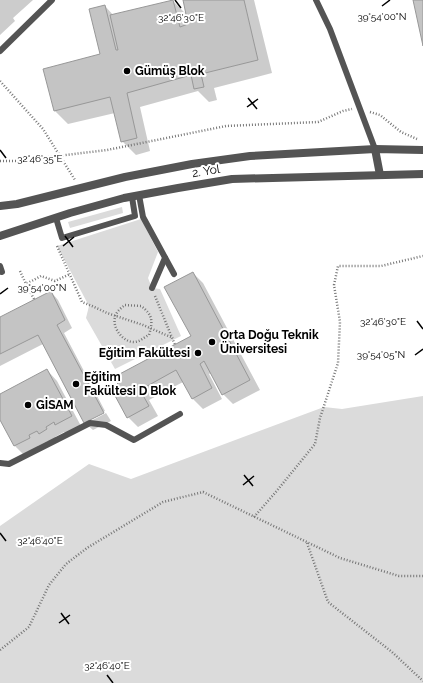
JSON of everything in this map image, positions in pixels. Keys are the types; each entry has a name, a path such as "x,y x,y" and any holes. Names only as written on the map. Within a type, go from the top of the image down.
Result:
{"street":[{"name":"2. Yol","path":"0,206 17,204 125,177 192,164 250,156 422,146"},
{"path":"375,149 380,175"},
{"name":"2. Yol","path":"0,236 56,218 135,196 232,179 423,174"}],"lane":[{"path":"0,51 52,0"},
{"path":"316,0 330,29 375,149"},
{"path":"56,218 62,238 135,216 135,196"},
{"path":"135,196 143,217 174,274"},
{"path":"152,288 165,258"},
{"path":"0,463 10,464 90,423 106,426 134,440 180,414"}],"path":[{"path":"0,81 43,129 81,188"},
{"path":"0,161 16,161 108,150 226,126 318,122 343,110 359,108 380,115 401,132 422,146"},
{"path":"62,238 57,246 82,302 107,313 151,328 173,338"},
{"path":"254,517 314,444 320,418 338,363 340,322 334,284 338,266 381,266 423,256"},
{"path":"20,271 34,299"},
{"path":"26,284 41,276 55,281 70,274"},
{"path":"152,288 175,345"},
{"path":"125,305 141,306 147,310 152,322 151,328 149,335 141,340 136,342 126,341 117,329 115,316 119,309 125,305"},
{"path":"0,650 29,627 49,585 66,564 87,548 163,502 204,492 340,558 399,576 423,576"},
{"path":"307,542 328,602 392,652 423,681"}],"shaded area":[{"path":"122,207 123,213 70,228 68,222"},
{"path":"141,219 158,252 148,278 152,288 160,289 181,336 115,369 86,318 89,306 57,246"},
{"path":"423,396 423,683 0,683 0,526 89,464 131,479 324,407 342,409"}],"building":[{"name":"Gümüş Blok","path":"173,0 180,27 188,24 183,0 244,0 258,60 201,74 204,87 194,89 191,75 127,93 137,138 121,142 110,97 54,111 43,69 100,54 89,9 105,5 116,50 118,50 110,15"},
{"path":"413,0 423,0 423,46"},
{"name":"Eğitim Fakültesi","path":"193,272 250,380 222,395 204,361 200,364 212,388 192,399 176,370 140,390 149,406 127,418 113,392 120,388 114,377 191,336 164,287"},
{"name":"Eğitim Fakültesi D Blok","path":"51,291 65,320 57,325 104,413 84,423 38,335 0,354 0,317"},
{"path":"47,369 72,416 55,425 54,422 39,434 37,431 29,435 30,438 14,446 0,420 0,394"}],"place":[{"name":"Gümüş Blok","path":"127,71"},
{"name":"Orta Doğu Teknik Üniversitesi","path":"212,342"},
{"name":"Eğitim Fakültesi","path":"198,353"},
{"name":"Eğitim Fakültesi D Blok","path":"76,384"},
{"name":"GİSAM","path":"28,405"}]}
